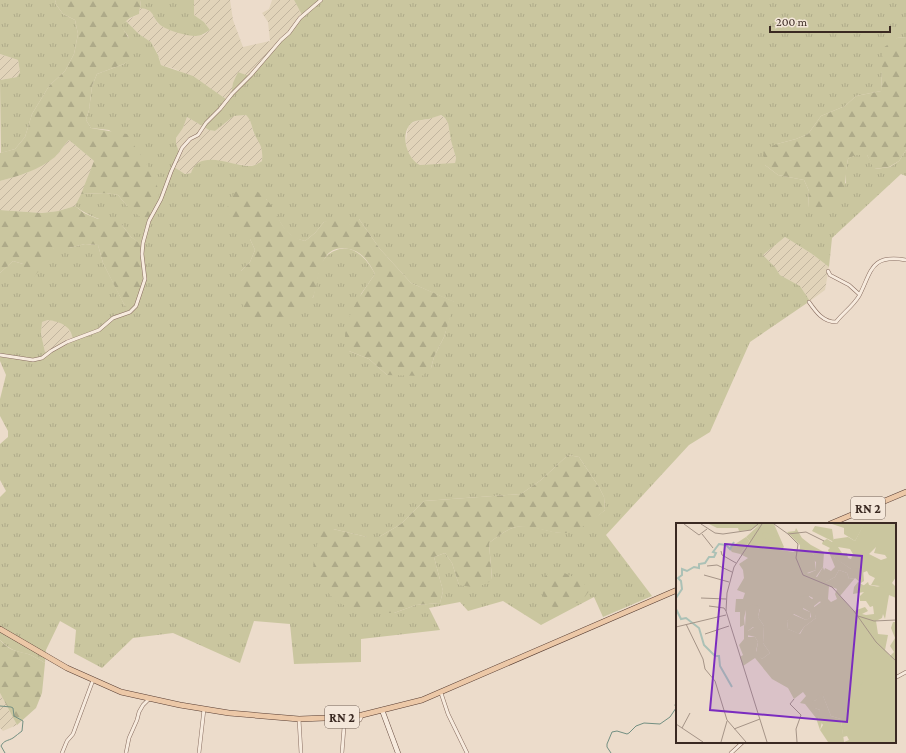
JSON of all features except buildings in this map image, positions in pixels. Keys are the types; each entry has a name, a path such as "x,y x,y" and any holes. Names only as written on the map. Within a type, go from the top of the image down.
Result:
{"main road":[{"name":"RN 2","path":"832,523 906,492"},
{"name":"RN 2","path":"0,629 61,665 121,692 149,699 204,709 263,717 299,719 362,715 412,703 441,693 676,590"}],"street":[{"path":"0,355 33,360 42,358 67,342 100,330 113,318 130,312 136,306 145,279 142,254 143,243 149,221 161,199 170,172 182,148 190,139 198,134 232,94 252,75 300,18 321,0"},
{"path":"809,302 816,312 826,321 836,322 859,294 868,274 875,265 884,259 893,257 906,260"},
{"path":"828,271 830,275 849,285 859,294"},
{"path":"896,677 906,672"},
{"path":"62,753 72,734 93,680"},
{"path":"441,693 448,714 467,753"},
{"path":"126,753 129,738 139,712 149,699"},
{"path":"199,753 204,709"},
{"path":"382,710 398,753"},
{"path":"342,753 344,727 360,720 362,715"},
{"path":"299,719 300,753"},
{"path":"731,753 742,743"}],"shaded area":[{"path":"194,0 230,0 233,20 243,47 270,41 268,22 262,13 269,9 272,0 294,0 302,15 270,55 248,76 238,72 231,96 226,99 206,85 175,69 161,65 158,54 151,42 139,34 126,21 139,14 140,8 148,9 158,24 195,36 203,35 210,30 204,22 194,15"},
{"path":"0,54 18,60 20,72 17,77 0,80"},
{"path":"246,115 250,119 253,132 261,143 262,161 251,166 208,160 191,173 185,174 174,167 178,149 176,138 183,128 187,117 209,130 215,131 234,116"},
{"path":"440,115 445,118 448,123 456,158 455,164 420,165 414,162 407,153 406,140 408,127 417,121"},
{"path":"69,140 94,161 84,188 75,206 58,211 42,213 0,210 0,181 27,173 56,156"},
{"path":"785,237 829,267 825,290 810,301 800,286 780,275 775,267 763,255"},
{"path":"48,320 60,322 66,325 72,335 73,341 62,347 45,352 41,334 42,322"},
{"path":"0,693 17,725 3,731 0,728"}],"green space":[{"path":"0,0 56,0 55,3 63,14 75,20 78,34 74,54 65,71 49,86 32,114 25,137 15,149 1,153 0,80 17,77 20,72 18,60 0,54"},
{"path":"56,0 141,0 139,14 130,18 121,25 133,46 131,59 124,64 97,74 92,86 89,110 86,120 91,128 127,134 156,181 159,198 156,217 145,221 127,206 118,195 106,193 81,194 94,161 69,140 49,162 22,175 0,181 0,153 15,149 25,137 32,114 49,86 65,71 74,54 78,34 75,20 63,14 55,3"},
{"path":"141,0 194,0 194,15 204,22 210,30 201,35 192,36 165,28 158,23 150,11 140,8"},
{"path":"294,0 906,0 906,37 897,38 882,71 881,91 856,96 845,106 821,116 808,134 777,144 765,165 778,175 804,180 809,191 808,208 846,183 848,159 854,155 867,155 875,169 890,167 899,161 906,150 906,176 901,174 832,238 829,267 785,237 763,255 775,267 780,275 800,286 810,301 750,342 710,432 689,445 606,535 652,596 603,617 594,597 541,625 503,601 468,611 460,602 429,608 440,630 361,639 361,662 294,664 290,624 254,621 240,663 173,633 133,638 102,668 74,653 76,630 60,621 46,650 45,663 30,655 13,650 0,640 0,497 6,491 0,480 0,444 8,437 8,431 0,416 0,399 6,375 0,361 0,273 13,261 23,264 54,248 69,248 85,244 98,245 103,263 125,306 142,245 131,237 122,225 97,218 75,206 81,194 106,193 118,195 127,206 148,167 137,152 109,130 91,128 86,120 89,110 92,86 97,74 124,64 131,58 128,36 120,25 126,21 139,34 151,42 158,55 161,65 193,76 226,99 231,96 233,83 238,72 249,76 277,47 302,15","holes":["246,115 249,119 261,149 262,161 250,166 217,160 201,161 195,166 191,173 185,174 174,167 179,156 176,138 183,128 187,117 209,130 215,131 234,116","441,115 448,123 456,158 455,163 420,165 411,157 406,145 406,132 413,122","266,199 285,230 294,238 305,241 315,233 324,222 359,219 380,249 411,283 454,302 444,337 434,357 431,368 387,375 369,359 349,351 361,294 375,274 368,263 359,254 353,250 341,249 326,256 320,268 313,298 241,271 250,262 255,250 250,239","48,320 53,321 68,328 73,341 62,347 45,352 41,334 42,322","568,455 579,457 604,497 605,510 596,517 567,533 522,526 505,531 489,543 492,579 459,585 452,563 445,553 434,557 443,591 440,603 416,605 394,613 333,529 367,537 379,537 401,524 424,501 521,494 541,480"]},
{"path":"906,37 906,150 899,161 889,167 874,169 867,155 855,155 848,159 845,186 841,198 831,208 816,213 808,208 809,191 804,180 778,175 765,165 763,150 808,134 821,116 845,106 856,96 881,91 883,48 897,38"},
{"path":"246,187 257,191 263,196 290,234 305,241 315,233 324,222 335,218 347,217 359,219 380,249 411,283 455,302 444,337 434,357 431,368 422,376 387,375 369,359 349,351 345,339 348,321 355,305 375,274 365,258 354,250 340,248 333,250 328,254 321,265 313,298 297,315 262,319 250,317 243,307 239,282 241,271 250,262 255,250 250,239 229,227 226,213 229,202 235,192"},
{"path":"75,206 84,213 98,219 112,218 122,225 131,237 143,245 140,301 133,310 125,306 103,263 98,245 85,244 69,248 54,248 43,266 32,279 26,280 23,264 13,261 0,273 0,210 42,213 58,211"},
{"path":"568,455 579,457 604,497 605,510 579,529 567,533 557,533 523,527 516,527 505,531 489,543 492,580 484,585 469,587 459,585 452,563 445,553 434,557 443,591 440,603 416,605 394,613 381,613 346,606 335,601 313,573 314,554 322,530 333,529 367,537 379,537 401,524 424,501 521,494 541,480"},
{"path":"560,571 582,581 589,591 582,601 559,609 545,604 540,581 549,573"},
{"path":"0,640 10,648 37,658 45,663 42,693 36,708 17,725 0,693"}],"waterway":[{"path":"676,703 676,708"},
{"path":"0,706 13,708 14,716 23,721 22,731 2,744 1,746 5,753"},
{"path":"611,753 607,747 607,744 612,732 617,731 627,734 636,726 644,723 660,724 670,717 676,708"}]}
